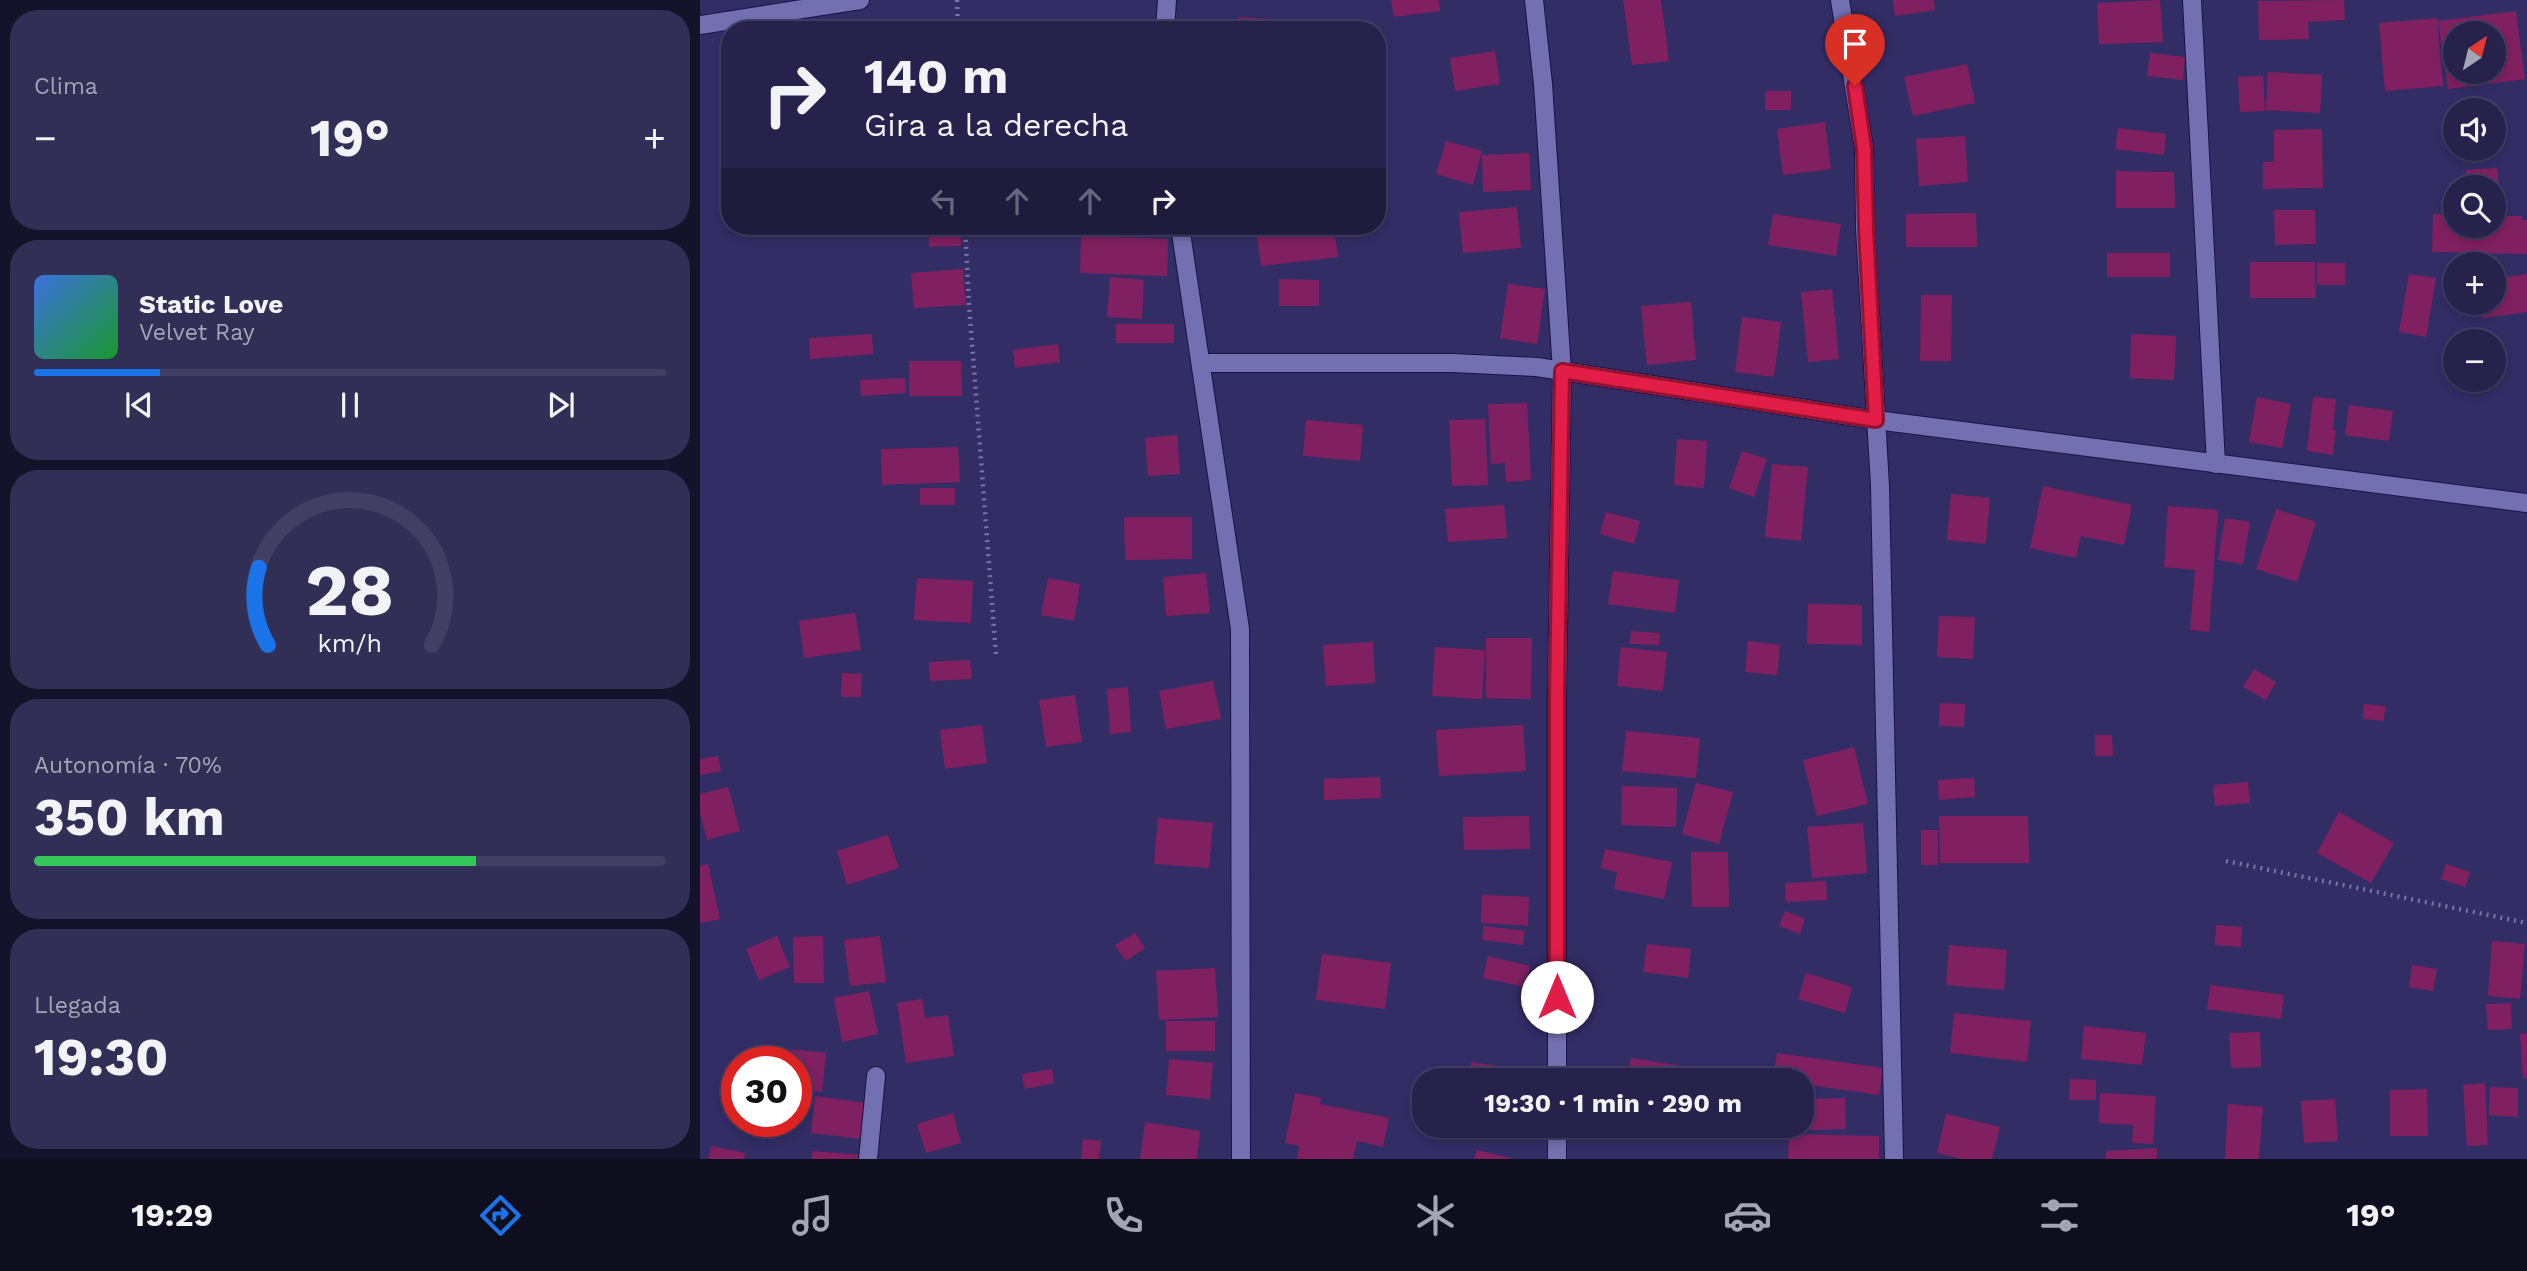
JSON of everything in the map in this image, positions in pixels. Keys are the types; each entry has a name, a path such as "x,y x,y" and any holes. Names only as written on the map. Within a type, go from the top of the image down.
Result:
{"street":[{"path":"700,24 860,0"},
{"path":"1166,21 1167,0"},
{"path":"1534,0 1543,83 1562,371 1557,694 1557,1068"},
{"path":"1840,0 1864,148 1880,486 1894,1159"},
{"path":"2192,0 2216,464"},
{"path":"1181,235 1240,629 1241,1159"},
{"path":"1201,363 1498,364 1562,371 1876,420 2527,503"},
{"path":"869,1159 876,1076"},
{"path":"1557,1138 1557,1159"}],"path":[{"path":"957,0 958,21"},
{"path":"965,235 996,654"},
{"path":"2227,862 2527,923"}],"building":[{"path":"1391,0 1439,0 1440,11 1394,17"},
{"path":"1623,0 1661,0 1669,61 1632,65"},
{"path":"1893,0 1934,0 1935,10 1895,16"},
{"path":"2160,0 2163,42 2099,44 2097,3"},
{"path":"2344,0 2345,20 2308,22 2309,39 2259,40 2258,1"},
{"path":"2516,11 2525,79 2506,81 2506,21 2443,21 2443,55 2438,21"},
{"path":"1238,17 1272,19 1272,21 1238,21"},
{"path":"2437,18 2443,86 2385,91 2379,23"},
{"path":"1495,51 1500,84 1455,91 1450,58"},
{"path":"2150,53 2185,57 2183,80 2147,76"},
{"path":"1967,64 1975,103 1913,116 1904,77"},
{"path":"2268,72 2322,75 2320,113 2266,110"},
{"path":"2263,76 2265,111 2240,112 2238,77"},
{"path":"2447,84 2486,84 2448,89"},
{"path":"1765,91 1791,91 1791,110 1765,110"},
{"path":"1825,122 1831,169 1783,175 1777,129"},
{"path":"2118,128 2166,134 2164,155 2115,149"},
{"path":"2322,129 2323,188 2263,189 2263,162 2274,162 2274,130"},
{"path":"1965,136 1968,182 1919,186 1916,139"},
{"path":"1446,141 1482,151 1473,185 1436,174"},
{"path":"1529,153 1531,190 1483,192 1482,155"},
{"path":"2497,168 2498,175 2467,175 2466,170"},
{"path":"2116,171 2174,172 2175,208 2116,208"},
{"path":"1517,207 1521,248 1463,253 1459,212"},
{"path":"2274,210 2315,210 2316,244 2275,245"},
{"path":"1976,213 1977,247 1906,247 1906,214"},
{"path":"1773,214 1841,224 1836,256 1768,245"},
{"path":"2433,214 2443,214 2443,238 2506,238 2506,216 2522,216 2522,220 2527,220 2527,254 2432,252"},
{"path":"928,235 960,235 961,246 929,247"},
{"path":"1257,235 1335,235 1338,257 1261,266"},
{"path":"1081,236 1168,239 1167,276 1080,273"},
{"path":"2107,253 2170,253 2170,277 2107,277"},
{"path":"2250,262 2315,262 2316,298 2250,298"},
{"path":"2317,263 2345,263 2345,285 2317,285"},
{"path":"963,269 966,305 914,308 911,273"},
{"path":"2409,274 2436,278 2426,337 2399,332"},
{"path":"2527,274 2527,312 2506,315 2506,277"},
{"path":"1110,277 1144,280 1142,319 1107,317"},
{"path":"1279,279 1319,280 1319,306 1279,306"},
{"path":"1508,284 1545,289 1537,344 1500,338"},
{"path":"1832,289 1839,359 1808,362 1801,292"},
{"path":"1921,295 1952,295 1951,361 1920,361"},
{"path":"1691,302 1696,360 1647,365 1641,306"},
{"path":"2482,315 2504,315 2482,318"},
{"path":"1742,317 1781,322 1774,377 1735,372"},
{"path":"1116,324 1174,324 1174,343 1116,343"},
{"path":"872,334 873,354 810,359 809,338"},
{"path":"2131,334 2176,336 2174,380 2130,378"},
{"path":"1058,344 1060,362 1015,368 1013,350"},
{"path":"909,361 961,361 962,396 909,396"},
{"path":"905,378 906,393 861,396 860,380"},
{"path":"2257,397 2291,404 2282,448 2249,442"},
{"path":"2313,397 2336,399 2333,455 2307,451"},
{"path":"1527,403 1531,480 1506,482 1505,463 1491,464 1488,404"},
{"path":"2349,405 2393,411 2389,441 2345,435"},
{"path":"1485,419 1488,485 1452,486 1449,420"},
{"path":"1306,420 1363,425 1360,461 1303,456"},
{"path":"1177,435 1180,474 1148,476 1145,438"},
{"path":"1677,439 1707,441 1704,488 1674,485"},
{"path":"958,447 960,482 882,485 881,449"},
{"path":"1742,451 1767,459 1754,497 1729,488"},
{"path":"1772,464 1808,467 1801,541 1765,537"},
{"path":"2043,486 2132,505 2124,545 2081,536 2076,558 2030,548"},
{"path":"920,488 955,488 955,505 920,505"},
{"path":"1951,494 1990,498 1986,544 1947,540"},
{"path":"1504,505 1507,538 1448,542 1445,509"},
{"path":"2168,506 2218,510 2209,632 2190,630 2195,570 2164,567"},
{"path":"2276,509 2316,522 2297,582 2256,569"},
{"path":"1606,512 1640,521 1634,544 1600,534"},
{"path":"1124,517 1192,517 1192,559 1125,560"},
{"path":"2225,518 2250,522 2243,564 2218,560"},
{"path":"1613,571 1679,580 1675,613 1608,604"},
{"path":"1206,573 1210,613 1166,616 1163,577"},
{"path":"917,578 973,581 971,623 914,620"},
{"path":"1048,578 1080,584 1074,621 1041,615"},
{"path":"1808,604 1862,605 1862,645 1807,644"},
{"path":"855,613 861,650 804,658 799,621"},
{"path":"1939,616 1975,617 1973,659 1937,657"},
{"path":"1631,631 1660,633 1659,645 1630,644"},
{"path":"1486,638 1532,638 1531,699 1486,698"},
{"path":"1748,641 1780,645 1777,675 1745,672"},
{"path":"1373,642 1375,683 1326,686 1323,645"},
{"path":"1435,647 1485,650 1482,699 1432,696"},
{"path":"1621,647 1667,652 1663,691 1617,686"},
{"path":"970,660 972,679 930,681 929,662"},
{"path":"2254,669 2276,682 2266,700 2243,687"},
{"path":"842,673 862,674 861,697 841,697"},
{"path":"1213,681 1221,719 1166,729 1159,691"},
{"path":"1128,687 1131,732 1110,734 1107,689"},
{"path":"1075,695 1082,742 1046,747 1039,700"},
{"path":"1940,703 1965,704 1964,727 1939,726"},
{"path":"2364,704 2385,706 2384,721 2363,719"},
{"path":"982,725 987,763 945,769 940,730"},
{"path":"1523,725 1526,771 1439,776 1436,730"},
{"path":"1626,731 1700,738 1696,778 1622,771"},
{"path":"2095,735 2112,735 2113,756 2095,756"},
{"path":"1854,747 1868,804 1817,816 1803,760"},
{"path":"718,756 721,771 700,775 700,759"},
{"path":"1380,777 1381,798 1324,800 1324,779"},
{"path":"1974,778 1975,797 1939,800 1938,780"},
{"path":"2248,782 2250,803 2215,806 2213,785"},
{"path":"1696,783 1733,792 1719,844 1682,834"},
{"path":"1622,786 1677,788 1676,827 1621,825"},
{"path":"728,787 740,831 707,840 700,813 700,794"},
{"path":"2339,812 2394,843 2371,883 2317,853"},
{"path":"1529,816 1530,849 1464,850 1463,817"},
{"path":"1939,816 2028,816 2029,863 1940,863"},
{"path":"1158,818 1213,823 1209,868 1154,864"},
{"path":"1863,823 1867,873 1812,878 1807,827"},
{"path":"1921,830 1938,830 1938,865 1921,865"},
{"path":"888,835 899,868 847,885 837,851"},
{"path":"1605,849 1672,862 1664,899 1614,889 1617,872 1601,868"},
{"path":"1691,852 1728,852 1729,907 1692,907"},
{"path":"708,864 720,919 700,923 700,866"},
{"path":"2446,864 2470,872 2465,887 2441,879"},
{"path":"1826,881 1827,900 1786,902 1785,883"},
{"path":"1482,895 1529,897 1528,926 1481,923"},
{"path":"1785,911 1805,919 1800,934 1779,926"},
{"path":"2216,925 2242,927 2241,947 2215,945"},
{"path":"1484,926 1525,931 1523,945 1482,940"},
{"path":"1135,933 1145,948 1126,961 1115,945"},
{"path":"777,936 790,967 759,980 746,949"},
{"path":"823,936 824,983 794,983 793,937"},
{"path":"880,936 886,982 850,986 844,940"},
{"path":"2492,941 2525,944 2520,999 2488,996"},
{"path":"1647,944 1691,949 1688,978 1643,972"},
{"path":"1949,945 2007,950 2004,990 1946,985"},
{"path":"1322,954 1391,963 1385,1009 1316,1000"},
{"path":"1488,956 1530,966 1525,987 1483,978"},
{"path":"2412,965 2437,969 2433,991 2409,987"},
{"path":"1215,968 1218,1017 1159,1020 1156,971"},
{"path":"1806,973 1852,987 1845,1013 1798,999"},
{"path":"2210,985 2284,995 2281,1019 2207,1009"},
{"path":"869,991 878,1034 842,1042 834,998"},
{"path":"922,999 925,1018 948,1015 954,1056 906,1063 897,1003"},
{"path":"2511,1003 2512,1029 2488,1030 2486,1004"},
{"path":"1954,1013 2031,1021 2027,1062 1950,1053"},
{"path":"1166,1021 1215,1021 1215,1051 1166,1051"},
{"path":"2084,1026 2146,1033 2142,1065 2081,1059"},
{"path":"2260,1032 2261,1067 2231,1068 2229,1033"},
{"path":"2527,1033 2527,1078 2523,1079 2520,1034"},
{"path":"812,1052 826,1053 822,1092 812,1091"},
{"path":"1777,1053 1883,1068 1879,1095 1814,1086 1814,1068 1775,1068"},
{"path":"1631,1058 1694,1068 1629,1068"},
{"path":"1169,1059 1213,1063 1210,1099 1166,1095"},
{"path":"1471,1062 1510,1068 1470,1068"},
{"path":"1052,1069 1054,1083 1025,1089 1022,1074"},
{"path":"2070,1079 2096,1080 2096,1100 2069,1100"},
{"path":"2485,1083 2488,1145 2467,1146 2463,1085"},
{"path":"2490,1087 2518,1088 2518,1117 2489,1115"},
{"path":"2427,1089 2428,1136 2390,1136 2390,1090"},
{"path":"1295,1093 1321,1098 1320,1104 1389,1118 1383,1147 1357,1141 1353,1159 1297,1159 1299,1146 1285,1143"},
{"path":"2100,1093 2156,1096 2153,1144 2132,1143 2133,1125 2099,1123"},
{"path":"815,1096 866,1103 862,1139 812,1133"},
{"path":"1845,1098 1846,1129 1814,1130 1814,1099"},
{"path":"2335,1099 2338,1141 2304,1143 2301,1101"},
{"path":"2228,1104 2263,1107 2259,1159 2225,1159"},
{"path":"953,1113 961,1143 926,1153 917,1124"},
{"path":"1946,1114 2000,1127 1992,1159 1962,1159 1937,1153"},
{"path":"1145,1122 1200,1131 1197,1159 1140,1159"},
{"path":"1814,1135 1879,1136 1879,1159 1788,1159 1789,1138 1814,1138"},
{"path":"1083,1139 1101,1141 1099,1159 1081,1159"},
{"path":"711,1146 745,1153 744,1159 708,1159"},
{"path":"2157,1148 2157,1159 2106,1159 2106,1151"},
{"path":"1477,1150 1510,1158 1510,1159 1474,1159"},
{"path":"812,1151 862,1155 862,1159 812,1159"}],"route":[{"path":"1557,997 1557,694 1562,371 1876,420 1864,148 1855,86"}]}
